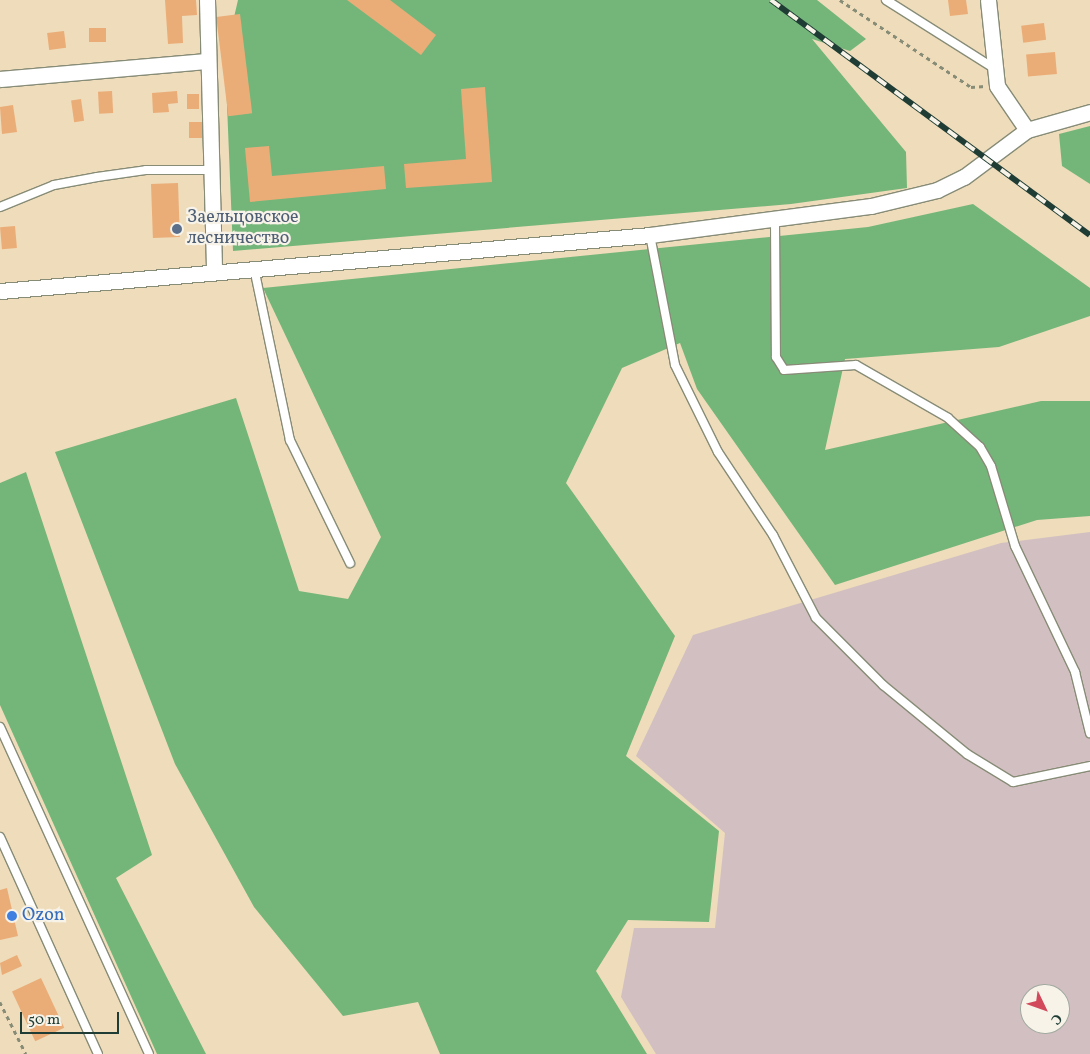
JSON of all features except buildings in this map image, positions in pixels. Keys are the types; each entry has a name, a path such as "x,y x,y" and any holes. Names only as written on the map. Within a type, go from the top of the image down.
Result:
{"street":[{"path":"207,0 207,61 214,272"},
{"path":"988,0 997,86 1027,130"},
{"path":"0,80 207,61"},
{"path":"0,291 650,235 775,221 871,206 937,190 964,177 1027,130 1090,112"}],"lane":[{"path":"886,0 995,69"},
{"path":"0,207 54,186 89,179 146,170 210,170"},
{"path":"775,221 776,357 784,370 856,364 948,418 980,447 991,466 1015,546 1075,672 1090,733"},
{"path":"650,235 675,365 718,452 774,535 816,618 883,685 967,754 1013,782 1090,766"},
{"path":"254,268 290,440 350,563"},
{"path":"0,727 149,1054"},
{"path":"0,749 8,745"},
{"path":"0,837 98,1054"}],"path":[{"path":"840,0 971,87 997,86"},
{"path":"0,1002 26,1054"}],"shaded area":[{"path":"1090,532 1090,1054 656,1054 621,997 634,928 715,928 725,833 636,756 693,635 1001,543"}],"green space":[{"path":"238,0 817,0 866,39 850,51 812,39 906,152 907,188 791,204 233,251 225,56"},
{"path":"1090,126 1090,184 1062,166 1059,134"},
{"path":"973,204 1090,288 1090,316 999,347 845,359 825,450 1041,401 1090,401 1090,516 1037,520 835,585 697,389 680,343 622,368 566,483 675,636 626,756 719,831 709,922 628,920 596,971 647,1054 440,1054 418,1002 343,1016 254,907 175,764 55,452 236,398 299,591 348,599 381,537 263,288 868,227"},
{"path":"26,472 152,855 116,878 206,1054 157,1054 0,705 0,483"}],"railway":[{"path":"771,0 1090,235"}],"place":[{"name":"Заельцовское лесничество","path":"177,229"},
{"name":"Ozon","path":"12,916"}]}
